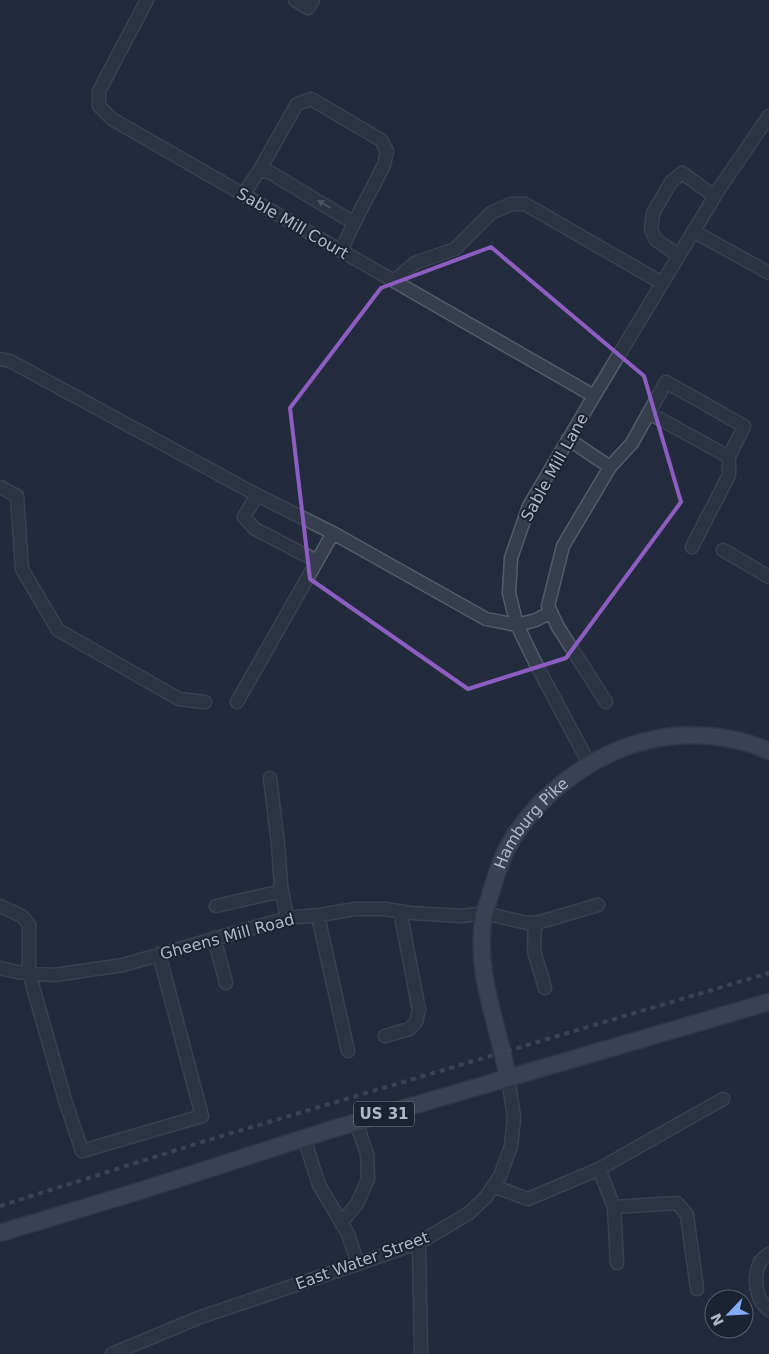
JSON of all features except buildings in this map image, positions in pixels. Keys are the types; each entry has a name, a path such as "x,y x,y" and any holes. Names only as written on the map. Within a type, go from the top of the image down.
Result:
{"main road":[{"name":"Hamburg Pike","path":"508,1078 493,1020 483,966 482,938 484,913 497,873 510,844 530,815 552,792 607,754 650,740 683,736 708,736 759,746 769,751"},
{"name":"US 31","path":"0,1233 356,1122 769,1002"}],"street":[{"name":"Sable Mill Court","path":"148,0 99,91 98,106 112,119 594,396"},
{"path":"295,0 308,8 313,0"},
{"path":"243,195 297,104 310,99 381,140 387,151 384,165 341,251"},
{"name":"Sable Mill Lane","path":"590,765 517,625 509,593 511,558 529,506 568,439 693,231 769,116"},
{"path":"260,169 271,173 354,223"},
{"path":"678,256 656,240 651,230 653,213 666,190 671,182 682,174 718,191"},
{"path":"394,281 415,263 455,250 491,213 511,204 525,204 662,283"},
{"path":"693,231 769,273"},
{"path":"0,359 10,361 256,495 333,533 486,619 517,625 536,620 551,612"},
{"path":"606,702 558,627 548,606 563,546 610,467 632,443 666,382 744,426 729,457 729,475 692,547"},
{"path":"649,413 729,457"},
{"path":"568,439 610,467"},
{"path":"0,487 17,496 22,569 58,630 179,699 205,702"},
{"path":"256,495 244,517 255,529 316,561"},
{"path":"237,702 333,533"},
{"path":"723,550 769,577"},
{"path":"270,778 282,891 287,918"},
{"path":"216,906 282,891"},
{"name":"Gheens Mill Road","path":"0,968 54,975 123,965 287,918 318,916 355,909 386,909 462,916 484,913 527,923 540,922 598,905"},
{"path":"0,906 22,916 29,925 29,973 65,1100 82,1151 202,1116 160,954"},
{"path":"385,1036 409,1029 416,1022 419,1010 400,911"},
{"path":"318,916 348,1051"},
{"path":"535,922 534,951 545,988"},
{"path":"214,938 226,983"},
{"name":"East Water Street","path":"112,1354 198,1318 419,1243 469,1213 486,1196 500,1176 511,1146 514,1116 508,1078"},
{"path":"493,1186 528,1199 599,1169 723,1100"},
{"path":"341,1223 357,1204 368,1179 367,1154 356,1122"},
{"path":"304,1138 319,1185 348,1234 358,1264"},
{"path":"599,1169 614,1207 616,1263"},
{"path":"614,1207 677,1202 687,1215 697,1289"},
{"path":"419,1243 421,1354"},
{"path":"769,1254 761,1261 756,1278 758,1293 763,1305 769,1310"}],"highlighted area":[{"path":"491,247 644,376 681,502 566,658 468,689 310,579 290,408 381,288"}],"railway":[{"path":"0,1206 205,1141 769,973"}]}
